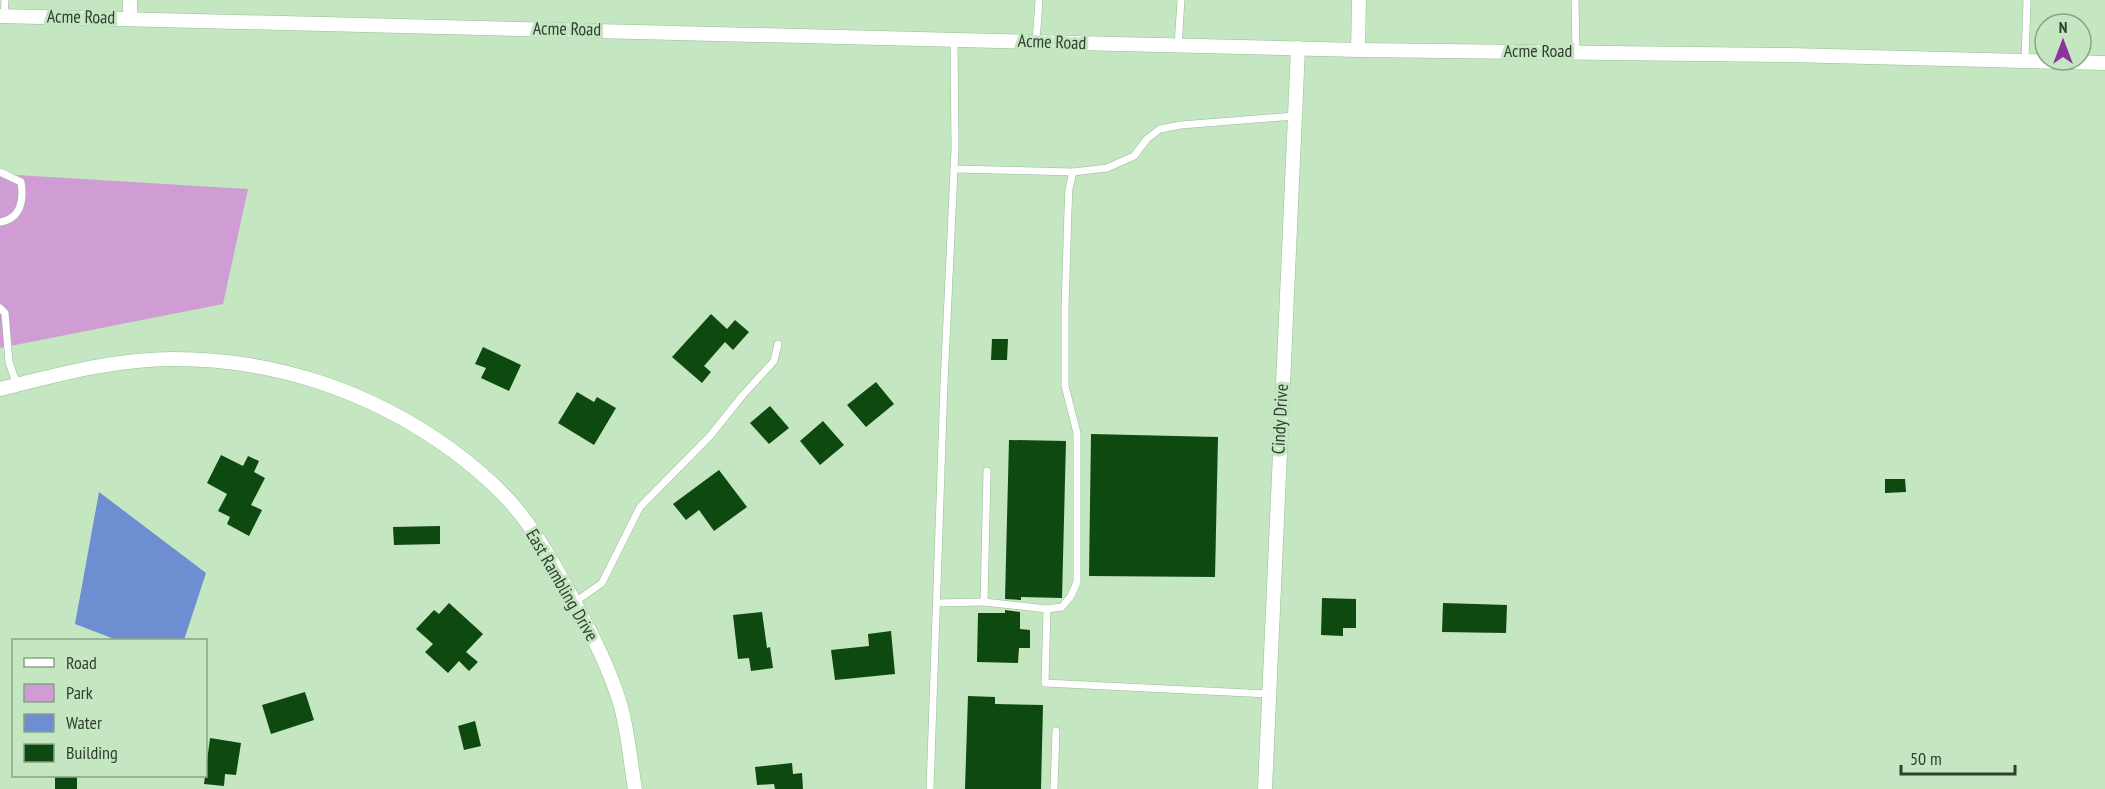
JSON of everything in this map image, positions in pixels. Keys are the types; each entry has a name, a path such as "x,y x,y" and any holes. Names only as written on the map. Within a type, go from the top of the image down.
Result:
{"street":[{"path":"130,0 130,18"},
{"path":"1358,50 1359,0"},
{"name":"Acme Road","path":"2,16 1178,46 1790,55 2105,63"},
{"name":"Cindy Drive","path":"1265,789 1298,48"},
{"name":"East Rambling Drive","path":"0,389 113,364 173,359 219,360 308,377 350,392 392,411 430,435 490,481 521,514 546,550 603,658 619,700 635,789"}],"lane":[{"path":"2,16 4,0"},
{"path":"1036,42 1039,0"},
{"path":"1178,46 1181,0"},
{"path":"1575,0 1576,52"},
{"path":"2025,61 2027,0"},
{"path":"930,789 954,169 954,40"},
{"path":"954,169 1073,172 1107,168 1134,156 1160,129 1181,125 1294,116"},
{"path":"0,172 21,182 22,191 20,210 9,220 0,222"},
{"path":"937,603 984,602 1047,609 1062,607 1071,596 1077,582 1077,434 1065,386 1068,210 1073,172"},
{"path":"0,308 5,313 9,362 17,385"},
{"path":"575,602 602,583 640,507 710,436 774,361 778,344"},
{"path":"984,602 987,471"},
{"path":"1047,609 1045,683 1268,694"},
{"path":"1054,789 1056,731"}],"green space":[{"path":"0,174 248,189 223,304 0,348"}],"water":[{"path":"99,492 206,573 184,639 114,639 75,624"}],"building":[{"path":"711,314 727,329 735,320 749,332 733,350 725,342 704,366 711,372 702,383 672,357"},
{"path":"992,339 1008,339 1007,360 991,360"},
{"path":"483,347 521,365 509,391 481,378 486,368 475,364"},
{"path":"876,382 894,404 866,427 847,405"},
{"path":"577,392 594,402 597,397 616,408 594,445 558,423"},
{"path":"770,406 789,428 769,444 750,423"},
{"path":"823,421 844,445 820,465 800,441"},
{"path":"1091,434 1218,437 1215,577 1089,576"},
{"path":"1009,440 1066,441 1062,598 1005,599"},
{"path":"221,455 243,466 248,456 259,461 254,472 265,478 251,505 262,510 249,536 227,524 230,517 218,511 227,494 207,483"},
{"path":"719,470 747,507 714,531 699,510 686,520 673,504"},
{"path":"1885,479 1905,479 1906,492 1885,493"},
{"path":"440,526 440,544 394,545 393,527"},
{"path":"1322,598 1356,599 1356,628 1343,628 1343,636 1321,635"},
{"path":"449,603 483,634 466,652 478,662 469,671 459,661 448,673 425,652 433,644 416,629 434,610 439,614"},
{"path":"1443,603 1507,605 1506,633 1442,632"},
{"path":"1005,610 1020,612 1020,629 1030,630 1030,648 1019,648 1018,663 977,662 978,613 1005,613"},
{"path":"762,612 767,648 770,647 773,668 751,671 749,658 738,659 733,615"},
{"path":"891,631 895,674 835,680 831,650 869,646 868,634"},
{"path":"305,692 314,720 271,734 262,705"},
{"path":"968,696 995,697 995,704 1043,705 1041,789 965,789"},
{"path":"475,721 481,746 464,750 458,726"},
{"path":"210,738 241,743 236,775 225,774 224,786 204,784 205,777 207,777"},
{"path":"792,763 793,774 802,773 803,789 775,789 774,784 757,785 755,767"},
{"path":"55,777 77,777 77,789 55,789"}]}
